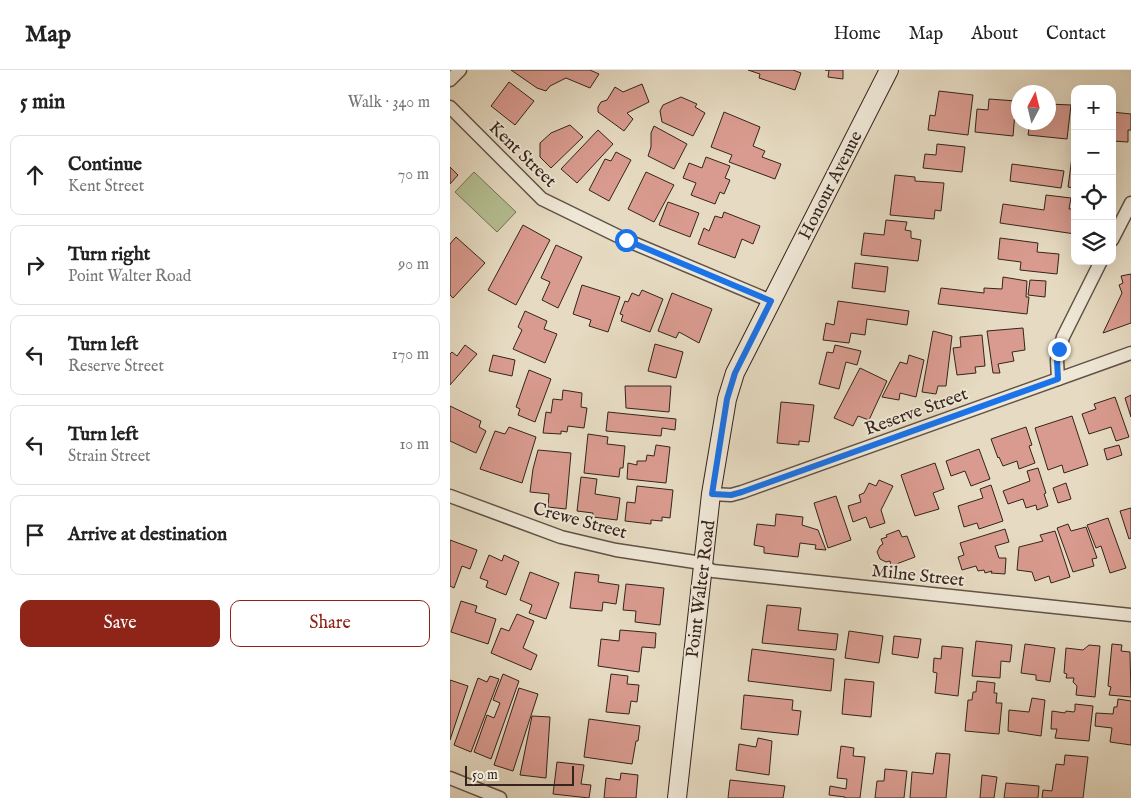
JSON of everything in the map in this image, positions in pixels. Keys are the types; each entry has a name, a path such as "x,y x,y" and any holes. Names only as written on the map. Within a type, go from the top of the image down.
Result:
{"street":[{"path":"450,80 460,70"},
{"name":"Honour Avenue","path":"771,301 889,70"},
{"name":"Kent Street","path":"450,107 542,199 626,240 771,301"},
{"path":"1116,232 1131,204"},
{"path":"1058,379 1057,360 1062,337 1099,265"},
{"name":"Point Walter Road","path":"677,798 712,494 727,399 735,373 771,301"},
{"name":"Reserve Street","path":"712,494 731,495 742,492 1131,353"},
{"name":"Crewe Street","path":"450,496 561,537 616,550 695,562 703,566"},
{"name":"Milne Street","path":"703,566 713,571 1131,615"},
{"path":"450,778 500,798"}],"green space":[{"path":"474,172 516,212 497,232 455,192"}],"building":[{"path":"511,70 590,70 599,74 590,88 566,78 550,86 546,91 537,88"},
{"path":"748,70 793,70 801,73 795,90 759,78 760,74"},
{"path":"829,70 843,70 843,79 828,77"},
{"path":"509,82 534,101 515,125 491,106"},
{"path":"642,84 649,102 627,113 633,119 624,131 598,112 601,102 607,100 615,87 623,92"},
{"path":"939,91 973,95 968,135 928,130 930,115 935,116"},
{"path":"681,97 697,104 695,107 705,113 693,136 662,122 660,111 663,105"},
{"path":"989,99 1011,101 1011,130 1014,130 1013,136 975,132 977,109 988,110"},
{"path":"1056,104 1071,105 1067,139 1028,135 1029,130 1056,130"},
{"path":"724,112 760,127 753,146 765,151 762,157 781,164 775,179 729,162 732,155 711,147"},
{"path":"1116,112 1131,114 1131,130 1128,130 1128,142 1116,141"},
{"path":"570,125 583,137 551,168 540,157 540,143 551,133"},
{"path":"654,126 687,144 674,169 648,156 651,147 651,133"},
{"path":"598,130 613,144 577,183 561,169"},
{"path":"937,144 965,147 962,172 923,168 925,154 936,155"},
{"path":"616,152 631,160 609,201 589,190 605,159 611,161"},
{"path":"706,157 730,166 725,178 730,180 724,194 720,192 715,204 691,195 696,183 683,178 689,163 702,168"},
{"path":"1012,164 1064,171 1061,188 1010,181"},
{"path":"1071,164 1071,187 1068,187"},
{"path":"450,167 458,175 450,184"},
{"path":"646,172 674,185 654,222 628,209"},
{"path":"895,175 915,177 915,181 944,183 941,211 935,210 934,219 890,215"},
{"path":"1046,195 1071,198 1069,209 1071,209 1071,233 1000,223 1003,204 1044,210"},
{"path":"668,202 699,213 690,237 659,225"},
{"path":"724,212 760,226 753,244 742,239 735,258 698,244 704,228 709,231 715,216 722,218"},
{"path":"886,220 907,222 905,230 911,231 911,238 921,240 918,261 861,255 864,233 884,235"},
{"path":"523,225 550,240 516,305 488,290"},
{"path":"456,237 485,263 453,298 450,295 450,244"},
{"path":"1000,238 1038,243 1037,252 1059,254 1057,274 1020,270 1021,262 998,259"},
{"path":"556,245 582,257 558,308 542,300 550,282 541,278"},
{"path":"855,263 888,267 885,292 852,288"},
{"path":"1131,274 1131,323 1103,333 1122,293 1119,285 1123,283 1121,276"},
{"path":"1003,277 1027,281 1026,297 1029,297 1027,314 938,304 941,288 984,293 984,288 1002,289"},
{"path":"1030,280 1046,281 1045,297 1028,295"},
{"path":"582,285 620,297 608,332 589,326 591,320 573,314"},
{"path":"642,290 663,299 650,332 621,321 623,315 620,314 625,301 628,302 632,293 639,296"},
{"path":"672,293 712,309 699,343 679,332 676,338 658,331"},
{"path":"838,301 909,311 907,325 867,319 865,335 851,333 849,343 823,340 826,323 834,325"},
{"path":"525,311 547,321 544,329 557,334 545,363 513,349 522,330 518,327"},
{"path":"1023,328 1025,350 1012,352 1014,361 998,364 1000,373 993,373 987,331"},
{"path":"933,331 952,336 946,386 938,386 936,394 922,392"},
{"path":"982,335 985,366 975,367 976,373 957,375 953,348 961,347 960,337"},
{"path":"655,344 683,352 676,378 648,371"},
{"path":"465,345 477,354 450,385 450,354 452,352 457,356"},
{"path":"835,345 861,351 857,365 846,362 839,389 819,384 827,352 833,353"},
{"path":"493,355 515,360 512,376 489,371"},
{"path":"909,355 924,360 916,397 900,393 899,400 882,397 900,362 907,364"},
{"path":"860,368 887,381 869,420 858,416 853,426 834,418"},
{"path":"529,370 551,379 535,422 518,415 520,409 516,407"},
{"path":"625,386 671,386 669,412 626,408"},
{"path":"563,390 582,393 581,407 587,408 584,428 568,426 567,432 561,431 561,434 543,433 546,412 551,413 553,399 562,400"},
{"path":"1131,395 1131,417 1125,398"},
{"path":"1115,397 1129,437 1116,441 1111,427 1089,434 1082,414 1096,409 1094,404"},
{"path":"781,402 814,405 809,442 799,441 799,445 777,443"},
{"path":"450,406 481,421 479,427 486,431 476,453 450,441"},
{"path":"608,412 676,419 675,430 662,428 661,436 606,431"},
{"path":"1072,416 1088,465 1064,473 1062,465 1048,470 1035,428"},
{"path":"509,427 536,437 522,483 480,469 495,431 505,434"},
{"path":"1026,427 1032,445 1029,446 1035,463 1019,469 1017,461 1003,466 991,439"},
{"path":"588,434 608,437 607,444 625,446 623,468 620,468 619,477 584,473"},
{"path":"656,445 670,447 666,483 627,479 628,463 637,465 637,461 646,461 647,455 654,456"},
{"path":"1119,445 1122,455 1107,460 1104,449"},
{"path":"979,449 990,479 971,486 965,471 951,476 946,461"},
{"path":"538,450 571,453 566,509 548,507 549,494 530,492"},
{"path":"935,463 944,489 933,493 939,509 915,516 901,475"},
{"path":"1038,468 1048,506 1037,510 1036,505 1026,508 1023,499 1008,504 1003,491 1030,481 1027,471"},
{"path":"581,477 597,479 595,494 620,498 617,520 593,517 593,513 577,511"},
{"path":"879,480 893,486 881,510 885,523 870,528 866,517 853,522 848,506 861,502 859,495 864,493 869,483 876,486"},
{"path":"1066,483 1071,499 1058,503 1053,488"},
{"path":"991,485 1003,521 979,529 977,523 964,527 958,506 983,498 980,489"},
{"path":"637,486 673,490 670,518 662,517 662,521 651,520 651,524 625,521 627,502 635,503"},
{"path":"836,496 851,540 828,548 814,503"},
{"path":"1131,508 1131,538 1129,539 1120,511"},
{"path":"776,514 803,517 802,525 818,530 826,550 815,549 816,545 800,543 798,557 764,553 764,547 754,545 757,524 775,526"},
{"path":"1108,518 1126,568 1110,573 1101,546 1096,548 1087,525"},
{"path":"1068,524 1071,531 1086,527 1097,558 1092,559 1094,566 1073,572 1057,528"},
{"path":"1005,529 1009,542 995,546 999,558 1006,558 1005,574 991,573 992,571 985,573 984,570 978,571 976,566 962,570 958,557 964,555 960,543"},
{"path":"899,530 902,537 907,536 915,557 891,566 890,561 886,562 880,559 877,552 883,544 881,539"},
{"path":"1055,531 1070,577 1051,583 1049,576 1035,581 1032,572 1017,570 1019,547 1043,541 1040,535"},
{"path":"450,540 477,550 470,569 462,566 454,588 450,586"},
{"path":"489,555 502,561 504,555 519,562 506,595 486,587 488,581 480,578"},
{"path":"530,572 559,583 546,619 529,613 532,605 520,600"},
{"path":"575,572 599,575 598,582 619,585 616,604 603,602 602,611 570,608"},
{"path":"626,584 664,588 660,625 635,622 636,611 623,610"},
{"path":"461,601 477,606 475,612 496,619 488,644 451,632"},
{"path":"767,605 801,608 798,630 838,634 836,650 762,643"},
{"path":"517,614 534,621 523,648 537,655 531,670 491,653 501,628 509,631"},
{"path":"620,630 656,633 655,648 642,647 639,672 598,666 601,639 619,641"},
{"path":"849,631 883,636 879,663 845,658"},
{"path":"894,636 921,639 918,658 892,654"},
{"path":"976,641 1012,645 1010,662 1001,661 1000,678 972,676"},
{"path":"1025,644 1055,648 1050,682 1036,680 1036,675 1021,673"},
{"path":"1112,644 1122,645 1121,651 1130,652 1131,697 1109,695 1111,687 1108,686"},
{"path":"1089,645 1100,646 1095,697 1076,695 1077,686 1073,682 1074,678 1066,678 1067,674 1064,673 1066,648 1083,650"},
{"path":"942,646 963,648 958,696 935,693 937,673 933,672 934,658 941,659"},
{"path":"752,649 834,659 831,691 748,681"},
{"path":"503,674 519,681 491,759 474,752 487,715 494,718 500,703 493,700"},
{"path":"611,674 628,676 627,684 639,685 637,702 631,701 629,714 606,712"},
{"path":"490,676 499,679 471,752 454,745 478,678 487,682"},
{"path":"845,679 874,682 871,717 842,714"},
{"path":"450,680 468,686 450,740"},
{"path":"977,681 995,683 996,703 1002,703 999,734 965,731 968,700 972,700 973,692 976,692"},
{"path":"519,688 538,694 513,771 494,765"},
{"path":"744,695 793,700 792,710 801,711 798,735 741,729"},
{"path":"1032,698 1045,700 1041,736 1008,731 1009,710 1029,712"},
{"path":"1118,699 1131,701 1131,745 1110,742 1112,728 1095,726 1096,713 1113,714 1114,707 1117,707"},
{"path":"1075,704 1093,706 1089,741 1055,738 1057,729 1051,729 1052,711 1074,712"},
{"path":"532,716 550,717 546,778 520,775"},
{"path":"589,719 640,726 632,764 584,757"},
{"path":"758,738 772,741 769,775 736,770 739,744 756,747"},
{"path":"841,746 854,748 853,756 865,757 860,798 829,795 830,786 846,789 847,779 837,778"},
{"path":"936,753 950,754 946,798 910,798 912,772 933,774"},
{"path":"1065,755 1088,757 1083,798 1042,798 1043,790 1052,791 1056,764 1064,765"},
{"path":"557,762 584,765 581,784 591,785 589,798 553,794"},
{"path":"885,769 907,771 904,798 875,798 877,781 884,781"},
{"path":"621,773 638,775 636,798 604,798 606,778 620,780"},
{"path":"982,775 997,777 994,798 980,798"},
{"path":"730,780 785,786 783,798 728,798"},
{"path":"1006,783 1039,786 1038,798 1004,798"}],"route":[{"path":"626,240 771,301 735,373 727,399 712,494 731,495 742,492 1058,379 1057,360 1059,349"}]}
